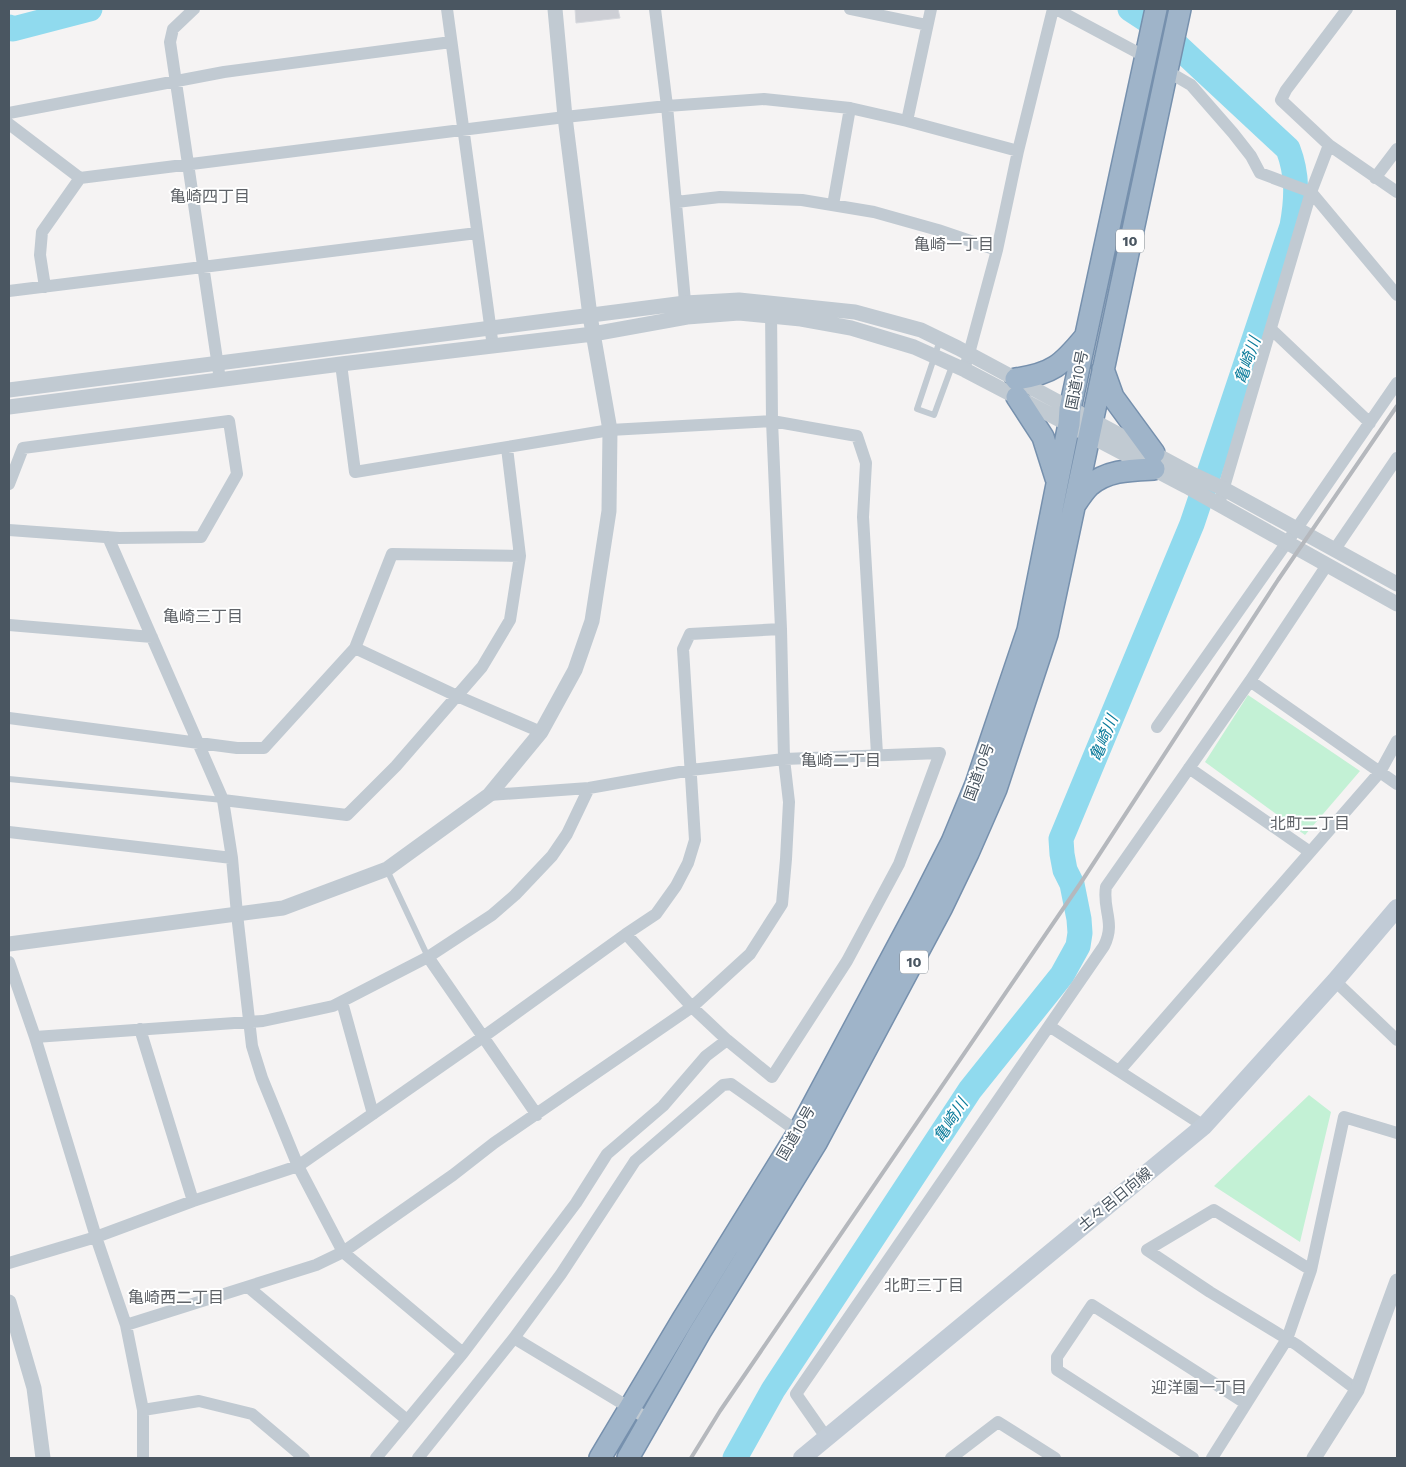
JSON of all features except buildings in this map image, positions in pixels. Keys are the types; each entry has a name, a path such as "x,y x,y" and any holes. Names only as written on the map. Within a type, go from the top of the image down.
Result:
{"highway":[{"name":"国道10号","path":"600,1458 798,1133 922,902 952,842 976,784 1028,630 1086,336 1156,10"},
{"name":"国道10号","path":"628,1458 700,1332 816,1143 942,907 996,789 1047,634 1178,16"},
{"path":"1057,484 1043,437 1016,388 1037,376 1053,370 1071,354 1086,336"},
{"path":"1075,505 1089,486 1104,476 1154,461 1113,397 1103,368"}],"main road":[{"name":"土々呂日向線","path":"802,1458 1204,1126 1335,981 1397,908"}],"street":[{"path":"194,9 173,29 171,48 220,380"},
{"path":"447,9 493,347"},
{"path":"9,944 283,908 387,869 489,795 541,732 574,670 592,621 609,511 610,430 590,316 565,117 555,9"},
{"path":"655,9 667,106 686,310"},
{"path":"850,9 927,25"},
{"path":"908,121 931,9"},
{"path":"959,367 997,250 1018,151 1054,9 1147,54"},
{"path":"1346,9 1286,90 1281,100 1329,145 1397,192"},
{"path":"9,113 224,72 452,42"},
{"path":"1167,66 1191,85 1234,133 1251,156 1260,173 1312,192 1397,294"},
{"path":"9,124 80,178 565,117 764,98 850,108 908,121 1018,151"},
{"path":"832,205 850,108"},
{"path":"1219,504 1312,192 1329,145"},
{"path":"1375,178 1397,149"},
{"path":"45,287 40,255 42,232 80,178"},
{"path":"676,202 720,197 802,200 874,212 938,230 997,250"},
{"path":"9,291 478,234"},
{"path":"9,407 593,334 686,310"},
{"path":"9,390 590,316 686,310 739,313 771,310 855,312 921,330 963,351 1016,388"},
{"path":"771,310 801,319 851,328 914,347 959,367 1016,388 1189,480 1219,504 1397,604"},
{"path":"126,1325 316,1265 343,1252 494,1143 692,1008 750,954 782,904 789,802 784,759 772,421 771,310"},
{"path":"1272,330 1370,423"},
{"path":"341,364 355,472 610,430 772,421 857,436 866,463 863,517 877,754"},
{"path":"1157,727 1288,542 1397,383"},
{"path":"9,484 23,448 229,421 237,474 201,537 108,536 9,530"},
{"path":"223,800 347,815 396,766 482,668 510,620 520,556 507,448"},
{"path":"1335,549 1397,458"},
{"path":"1189,480 1224,489 1397,584"},
{"path":"108,536 223,800 232,858 236,914 252,1046 262,1078 298,1166 343,1252 463,1353"},
{"path":"9,718 238,748 264,748 355,648 392,554 520,556"},
{"path":"826,1437 796,1394 1048,1026 1099,955 1109,937 1110,928 1104,898 1106,888 1327,565"},
{"path":"9,625 152,637"},
{"path":"9,1263 96,1237 193,1201 298,1166 656,914 676,886 688,863 695,840 683,649 690,634 780,629"},
{"path":"355,648 457,696 541,732"},
{"path":"1250,680 1397,784"},
{"path":"1119,1071 1380,772 1397,741"},
{"path":"489,795 589,788 691,770 784,759 940,753 898,864 846,960 772,1077 692,1008 626,934"},
{"path":"1189,768 1310,852"},
{"path":"36,1037 272,1019 333,1006 342,1002 428,957 492,915 534,877 568,834 589,788"},
{"path":"9,832 232,858"},
{"path":"428,957 537,1115"},
{"path":"9,962 36,1037 96,1237 126,1325 143,1410 144,1458"},
{"path":"1335,981 1397,1040"},
{"path":"342,1002 373,1114"},
{"path":"1048,1026 1204,1126"},
{"path":"140,1028 193,1201"},
{"path":"376,1458 463,1353 576,1203 607,1154 663,1106 706,1056 727,1040"},
{"path":"418,1458 514,1338 561,1274 635,1161 723,1084 731,1084 798,1133 816,1143"},
{"path":"1212,1458 1286,1339 1311,1270 1344,1117 1397,1133"},
{"path":"1311,1270 1214,1210 1146,1250 1286,1339 1297,1344 1357,1390"},
{"path":"1314,1458 1357,1390 1397,1281"},
{"path":"248,1287 407,1420"},
{"path":"9,1302 34,1388 43,1458"},
{"path":"1193,1458 1057,1370 1057,1357 1092,1305 1245,1403"},
{"path":"514,1338 650,1420"},
{"path":"143,1410 199,1401 252,1414 304,1458"},
{"path":"951,1458 998,1422 1055,1458"}],"lane":[{"path":"940,339 936,356 917,409 934,415 959,367"},
{"path":"9,780 223,800"},
{"path":"387,869 428,957"}],"green space":[{"path":"1248,695 1360,771 1305,835 1205,762"},
{"path":"1309,1095 1331,1112 1300,1242 1214,1186"}],"waterway":[{"name":"亀崎川","path":"9,27 13,29 90,9"},
{"name":"亀崎川","path":"735,1458 773,1390 970,1090 1062,975 1078,946 1080,933 1079,919 1072,884 1065,870 1061,839 1192,524 1292,226 1296,187 1294,168 1288,149 1156,26 1130,9"}],"railway":[{"path":"691,1458 720,1411 1080,884 1278,580 1397,406"}],"district":[{"name":"亀崎四丁目","path":"210,196"},
{"name":"亀崎一丁目","path":"954,244"},
{"name":"亀崎三丁目","path":"203,616"},
{"name":"亀崎二丁目","path":"841,760"},
{"name":"北町二丁目","path":"1310,823"},
{"name":"北町三丁目","path":"924,1285"},
{"name":"亀崎西二丁目","path":"176,1297"},
{"name":"迎洋園一丁目","path":"1199,1387"}]}
